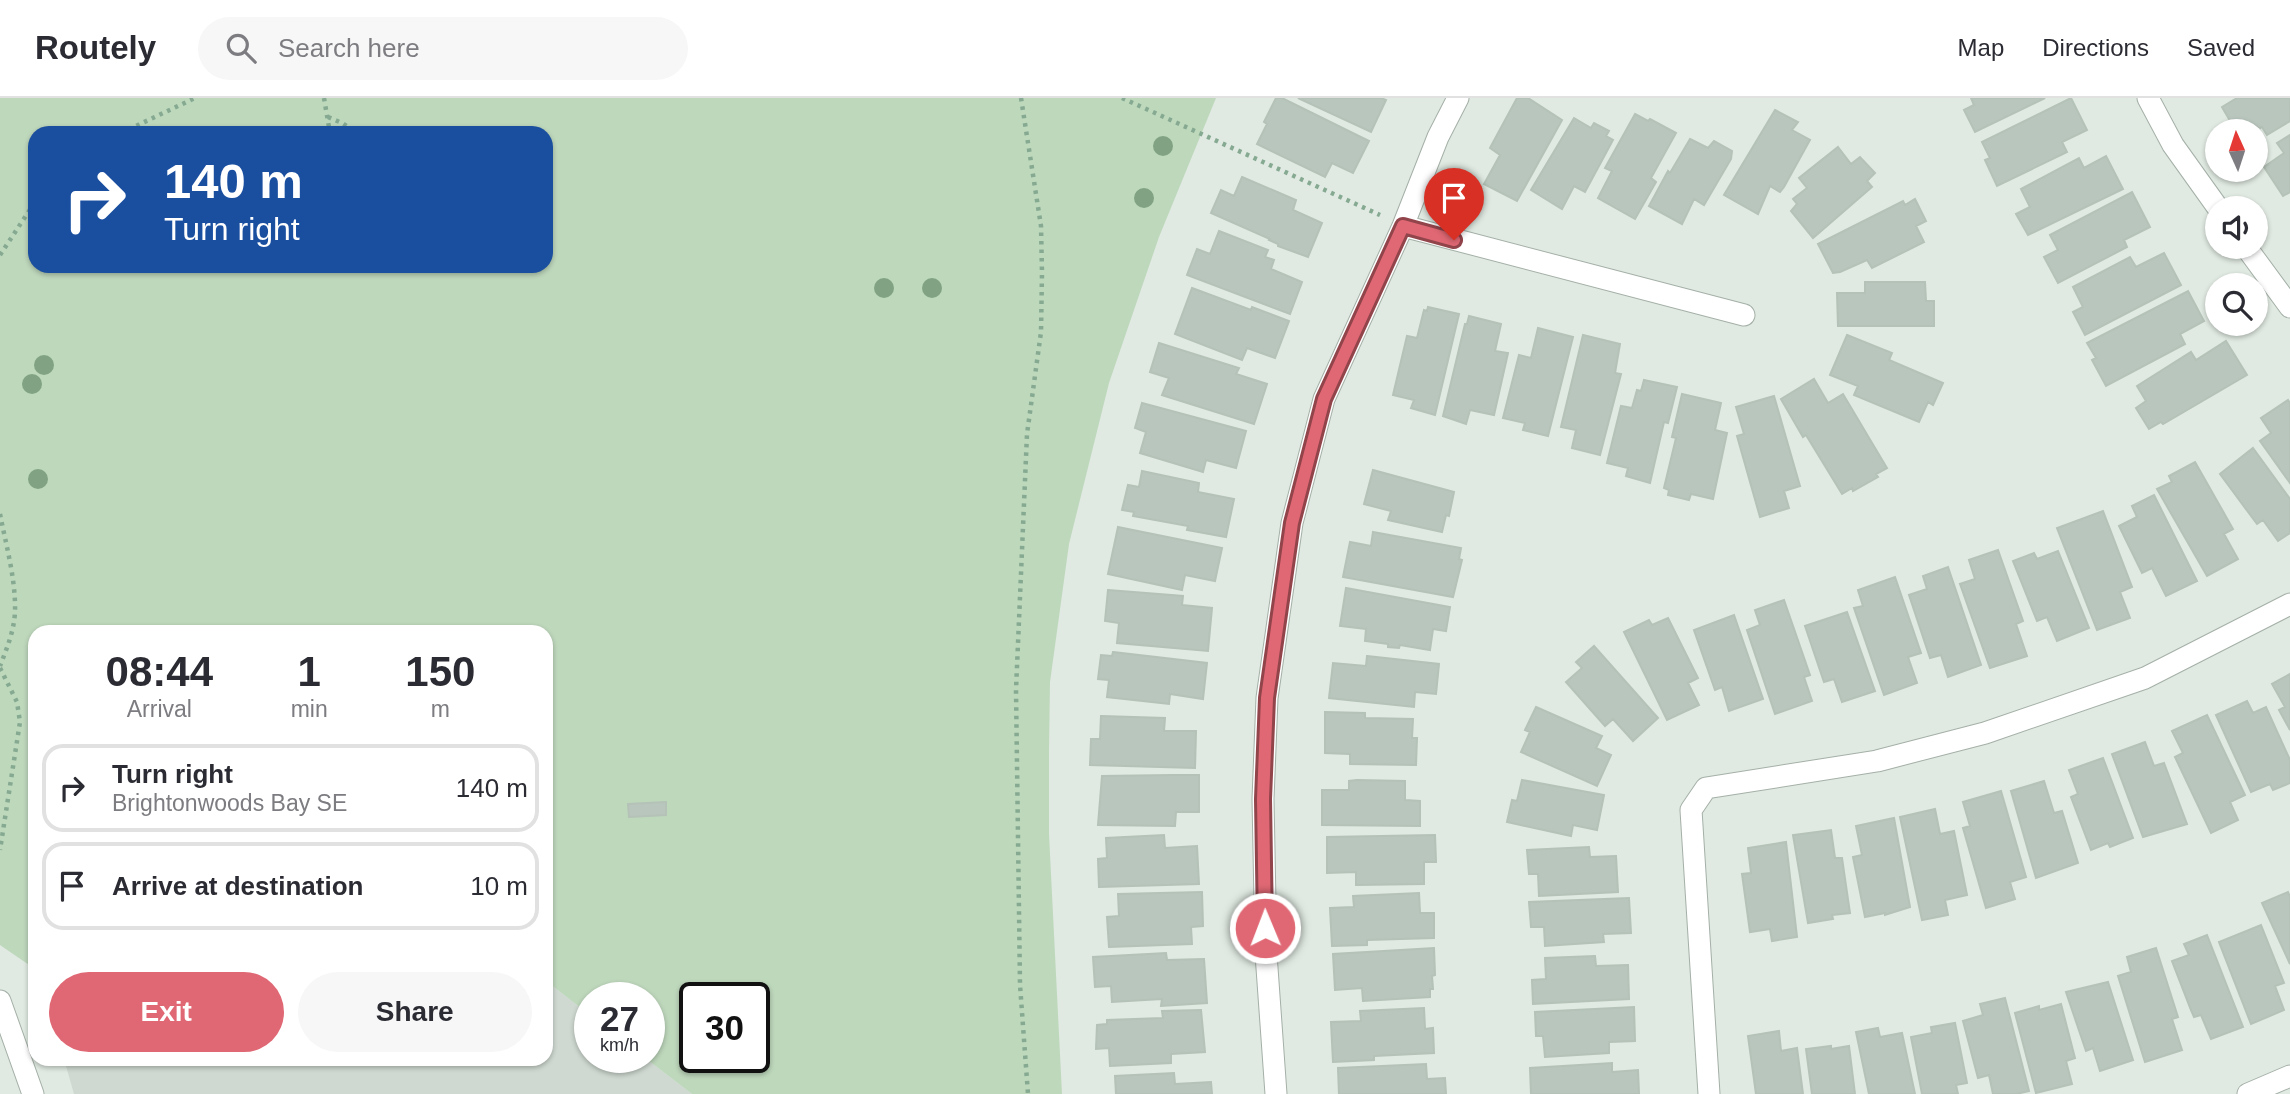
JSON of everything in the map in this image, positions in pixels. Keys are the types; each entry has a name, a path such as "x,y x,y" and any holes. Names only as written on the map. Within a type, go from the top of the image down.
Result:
{"street":[{"path":"1276,1094 1266,954 1263,799 1267,698 1292,523 1324,399 1403,226 1438,137 1458,98"},
{"path":"2148,98 2173,145 2209,196"},
{"path":"1403,226 1744,316"},
{"path":"2254,259 2290,307"},
{"path":"1709,1094 1691,810 1706,788 1877,761 1985,733 2145,678 2290,604"},
{"path":"0,1001 33,1094"},
{"path":"2248,1094 2290,1076"}],"path":[{"path":"136,126 195,98"},
{"path":"324,98 329,126"},
{"path":"1020,98 1041,226 1042,273 1041,332 1027,434 1016,690 1019,970 1028,1094"},
{"path":"1122,98 1403,226"},
{"path":"328,117 347,126"},
{"path":"0,254 28,212"},
{"path":"0,514 13,585 15,613 11,637 0,667 17,702 20,722 0,850"}],"shaded area":[{"path":"553,986 574,1003 574,1073 665,1073 692,1094 74,1094 66,1066 553,1066"}],"green space":[{"path":"0,98 1216,98 1159,237 1109,383 1069,544 1050,682 1049,751 1049,834 1062,1094 692,1094 665,1073 665,982 574,982 574,1003 553,986 553,625 28,625 28,964 0,945"}],"building":[{"path":"1276,98 1282,98 1369,141 1353,173 1332,163 1325,177 1257,144"},
{"path":"1298,98 1381,98 1386,100 1371,132"},
{"path":"1517,98 1528,98 1562,120 1517,201 1484,184 1500,155 1490,148"},
{"path":"1971,98 2045,98 1975,132 1964,110 1974,105"},
{"path":"2071,98 2087,130 2062,142 2067,152 1997,186 1985,160 1990,158 1982,142"},
{"path":"2237,98 2290,98 2290,121 2268,134 2268,119 2229,119 2222,107"},
{"path":"1775,110 1798,122 1792,130 1810,140 1780,192 1770,186 1758,214 1724,195"},
{"path":"1635,114 1676,133 1651,178 1656,182 1635,219 1598,198 1612,171 1605,168"},
{"path":"1574,118 1591,128 1594,123 1609,131 1606,136 1613,140 1585,192 1574,186 1562,209 1531,190"},
{"path":"2290,135 2290,192 2283,196 2268,173 2268,164 2284,153 2277,143"},
{"path":"1690,139 1708,148 1714,141 1732,151 1731,159 1704,205 1694,199 1682,224 1649,206"},
{"path":"1838,147 1851,164 1860,157 1875,173 1867,181 1872,187 1813,238 1791,211 1797,204 1793,199 1807,188 1799,178"},
{"path":"2106,156 2123,189 2028,235 2016,214 2030,207 2021,189 2079,158 2084,168"},
{"path":"1242,177 1296,200 1293,210 1322,223 1308,257 1278,246 1270,239 1211,213 1221,190 1234,196"},
{"path":"2132,192 2150,227 2124,240 2127,247 2058,283 2044,257 2058,250 2050,235"},
{"path":"1915,199 1926,221 1916,226 1924,242 1872,268 1867,260 1833,273 1818,244 1903,201 1905,205"},
{"path":"1219,231 1268,250 1265,257 1274,260 1271,269 1302,282 1290,314 1187,275 1197,249 1210,254"},
{"path":"2164,253 2181,285 2085,335 2073,312 2083,307 2073,287 2130,257 2136,267"},
{"path":"1865,282 1925,282 1926,301 1934,301 1934,326 1838,326 1837,293 1865,293"},
{"path":"1192,288 1289,321 1275,358 1247,348 1242,360 1175,334"},
{"path":"2188,291 2204,321 2180,334 2185,344 2106,386 2092,360 2096,358 2087,343"},
{"path":"1428,307 1459,314 1435,415 1411,408 1414,400 1393,395 1407,336 1417,338 1424,310 1427,311"},
{"path":"1469,316 1501,324 1495,351 1508,353 1494,415 1470,410 1466,424 1443,416"},
{"path":"1538,328 1573,337 1548,436 1523,430 1525,423 1503,418 1519,355 1531,358"},
{"path":"1583,335 1620,344 1615,373 1621,374 1600,455 1572,448 1576,430 1561,427"},
{"path":"1847,335 1892,353 1889,360 1943,383 1933,405 1928,402 1919,422 1854,395 1858,386 1830,375"},
{"path":"2226,341 2247,375 2163,424 2161,422 2149,429 2136,408 2146,401 2137,386 2191,352 2196,360"},
{"path":"1159,343 1239,368 1236,374 1267,384 1254,424 1162,395 1169,378 1150,372"},
{"path":"1814,379 1828,403 1843,394 1887,468 1876,474 1878,477 1853,491 1852,488 1842,494 1781,399"},
{"path":"1644,380 1677,387 1668,423 1664,422 1650,483 1626,476 1628,468 1607,463 1621,406 1632,408 1637,390 1641,391"},
{"path":"1682,394 1721,403 1715,430 1727,433 1713,499 1691,494 1689,500 1668,495 1669,490 1664,488 1676,438 1672,437"},
{"path":"1774,396 1800,486 1784,491 1789,508 1760,517 1737,436 1744,434 1736,407"},
{"path":"2288,400 2290,483 2260,441 2271,433 2261,418"},
{"path":"1142,403 1246,431 1236,468 1206,460 1203,472 1140,453 1146,432 1135,428"},
{"path":"2253,448 2290,499 2290,533 2278,541 2263,520 2257,524 2220,474"},
{"path":"2195,462 2233,529 2224,534 2238,559 2207,576 2157,489 2172,482 2169,476"},
{"path":"1373,470 1454,492 1449,516 1446,515 1442,532 1388,520 1391,511 1364,504"},
{"path":"1142,471 1199,483 1198,492 1234,499 1226,537 1187,530 1188,526 1133,516 1134,512 1122,510 1128,485 1139,487"},
{"path":"2154,495 2197,581 2166,596 2152,568 2142,573 2119,526 2137,517 2132,506"},
{"path":"2103,511 2132,587 2120,592 2130,618 2097,630 2057,528"},
{"path":"1118,527 1222,548 1215,581 1185,575 1182,590 1108,574"},
{"path":"1373,532 1461,548 1459,559 1462,560 1453,597 1343,577 1350,542 1371,546"},
{"path":"1998,550 2023,621 2016,624 2027,656 1990,668 1960,584 1975,579 1969,560"},
{"path":"2058,551 2089,628 2057,641 2047,617 2037,621 2013,561 2034,553 2037,559"},
{"path":"1948,567 1981,665 1948,677 1941,655 1930,658 1909,595 1927,589 1923,576"},
{"path":"1895,577 1921,653 1908,657 1917,683 1884,695 1854,608 1863,606 1858,590"},
{"path":"1346,588 1450,607 1446,631 1433,629 1430,650 1400,645 1399,648 1388,647 1388,644 1365,641 1366,629 1340,626"},
{"path":"1108,590 1183,596 1182,605 1212,608 1208,651 1117,643 1119,623 1105,621"},
{"path":"1784,600 1810,675 1804,677 1812,701 1775,714 1747,630 1760,625 1755,610"},
{"path":"1847,612 1875,691 1842,702 1834,679 1824,682 1805,626"},
{"path":"1734,615 1763,699 1729,711 1722,687 1715,690 1694,630"},
{"path":"1668,618 1698,678 1688,683 1699,705 1667,720 1624,632 1649,620 1652,625"},
{"path":"1594,646 1658,718 1633,741 1613,719 1605,726 1566,682 1582,668 1576,662"},
{"path":"1113,652 1207,663 1203,699 1170,694 1169,704 1107,697 1109,680 1098,679 1101,655 1112,656"},
{"path":"1367,656 1439,664 1436,694 1415,692 1414,707 1329,698 1333,663 1366,666"},
{"path":"2290,674 2290,730 2279,710 2285,707 2272,684"},
{"path":"2247,701 2253,713 2266,707 2290,760 2290,783 2273,790 2270,784 2251,792 2216,715"},
{"path":"1536,707 1602,736 1596,748 1611,755 1597,786 1521,752 1530,732 1525,730"},
{"path":"1325,712 1365,713 1365,718 1413,719 1412,738 1417,738 1416,765 1350,764 1350,754 1325,753"},
{"path":"2207,715 2245,795 2230,802 2238,820 2211,833 2175,757 2183,753 2172,731"},
{"path":"1101,716 1165,718 1164,731 1196,731 1195,768 1090,765 1091,739 1100,739"},
{"path":"2145,742 2154,766 2164,763 2187,824 2143,837 2112,754"},
{"path":"2103,758 2133,838 2110,847 2108,843 2091,850 2071,797 2078,794 2069,770"},
{"path":"1199,775 1199,812 1176,812 1175,826 1098,825 1102,776"},
{"path":"1522,780 1604,795 1597,830 1573,825 1571,836 1507,822 1512,800 1517,801"},
{"path":"1349,781 1405,781 1405,800 1420,801 1420,826 1322,825 1322,790 1349,790"},
{"path":"2044,781 2054,813 2062,811 2078,863 2036,878 2011,791"},
{"path":"2001,791 2026,877 2010,882 2015,899 1986,908 1963,828 1970,826 1963,802"},
{"path":"666,802 666,815 629,817 628,804"},
{"path":"1935,809 1940,834 1954,831 1967,895 1945,900 1948,915 1922,920 1900,817"},
{"path":"1894,818 1910,907 1885,915 1865,917 1853,857 1862,855 1856,826"},
{"path":"1831,830 1835,858 1842,858 1850,913 1832,915 1833,919 1808,923 1793,835"},
{"path":"1164,835 1165,848 1197,846 1199,884 1099,887 1098,859 1107,858 1106,838"},
{"path":"1435,835 1436,862 1424,862 1424,884 1356,885 1356,872 1327,873 1327,837"},
{"path":"1786,842 1797,937 1772,941 1770,929 1750,932 1742,874 1751,873 1748,848"},
{"path":"1589,847 1590,857 1616,856 1618,892 1539,896 1538,874 1529,874 1527,850"},
{"path":"1202,892 1203,926 1191,927 1192,944 1109,947 1107,917 1119,916 1118,894"},
{"path":"2288,892 2290,897 2290,964 2262,903"},
{"path":"1419,893 1420,913 1434,913 1434,938 1367,940 1367,945 1332,946 1330,908 1354,907 1353,896"},
{"path":"1629,898 1631,933 1603,934 1604,942 1545,946 1544,927 1531,927 1529,902"},
{"path":"2261,925 2284,983 2275,986 2284,1010 2251,1024 2219,942"},
{"path":"2207,935 2243,1027 2211,1039 2201,1015 2194,1017 2172,961 2189,955 2184,944"},
{"path":"1434,948 1435,975 1432,976 1433,989 1430,989 1430,997 1363,1001 1362,988 1335,990 1333,954"},
{"path":"2156,948 2178,1017 2172,1019 2182,1050 2145,1062 2118,976 2131,972 2127,957"},
{"path":"1166,953 1167,960 1204,959 1207,1003 1161,1006 1162,999 1112,1002 1111,986 1095,987 1093,957"},
{"path":"1595,956 1596,966 1628,965 1629,999 1533,1004 1532,980 1546,979 1545,958"},
{"path":"2108,982 2133,1060 2100,1071 2093,1048 2086,1051 2066,992"},
{"path":"2005,998 2029,1091 1993,1094 1989,1075 1978,1078 1963,1021 1983,1015 1980,1004"},
{"path":"2061,1004 2075,1058 2066,1061 2072,1084 2036,1093 2015,1013 2039,1006 2039,1010"},
{"path":"1634,1007 1635,1041 1609,1042 1609,1053 1545,1057 1543,1036 1536,1036 1535,1012"},
{"path":"1424,1008 1425,1029 1433,1028 1434,1053 1374,1056 1374,1060 1333,1062 1331,1022 1361,1021 1360,1011"},
{"path":"1201,1010 1205,1052 1171,1054 1171,1063 1110,1066 1109,1048 1096,1049 1097,1025 1107,1024 1107,1020 1163,1018 1162,1011"},
{"path":"1955,1023 1967,1083 1956,1085 1958,1094 1922,1094 1911,1037 1932,1033 1931,1027"},
{"path":"1878,1028 1880,1037 1902,1033 1915,1094 1869,1094 1856,1032"},
{"path":"1779,1031 1781,1051 1797,1048 1803,1094 1756,1094 1748,1036"},
{"path":"1831,1046 1831,1049 1849,1046 1855,1094 1812,1094 1806,1049"},
{"path":"1612,1063 1612,1072 1638,1070 1639,1094 1531,1094 1530,1068"},
{"path":"1426,1064 1427,1079 1445,1078 1446,1094 1339,1094 1338,1068"},
{"path":"1174,1073 1175,1084 1211,1082 1212,1094 1116,1094 1115,1076"}],"route":[{"path":"1265,928 1263,799 1267,698 1292,523 1324,399 1403,226 1454,240"}]}
